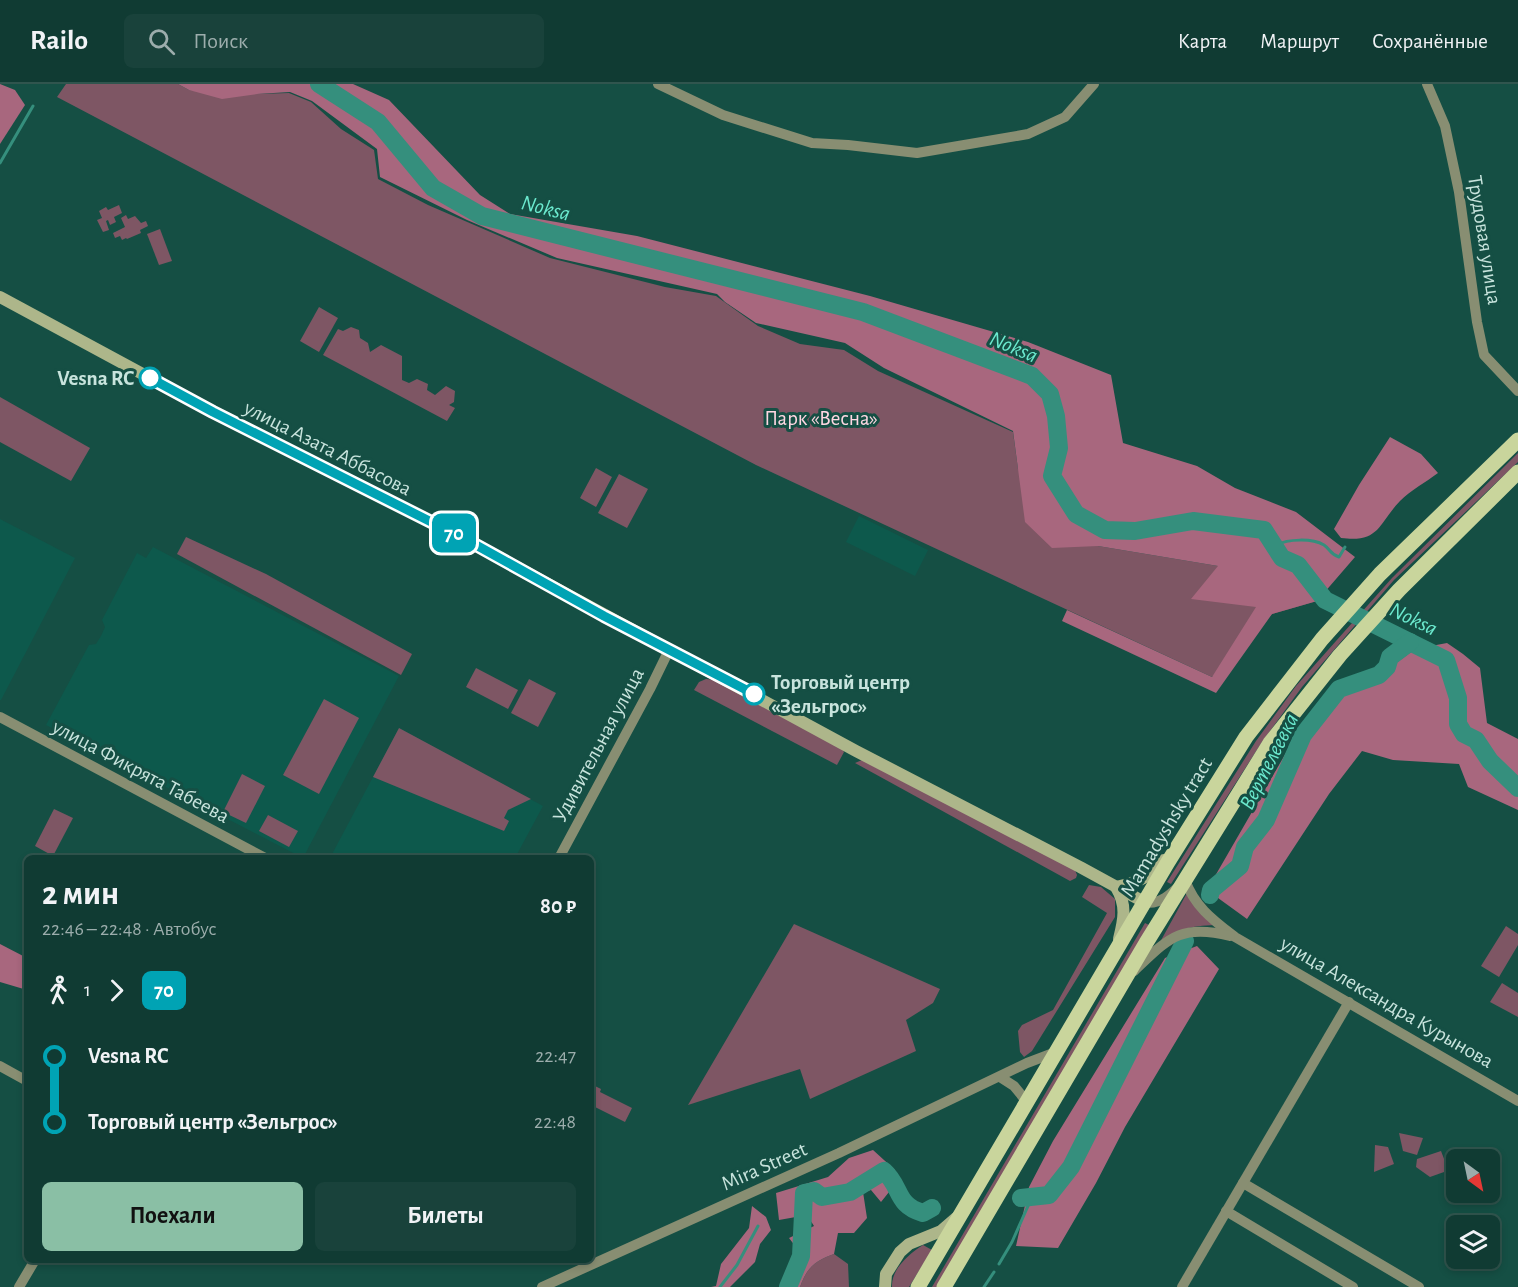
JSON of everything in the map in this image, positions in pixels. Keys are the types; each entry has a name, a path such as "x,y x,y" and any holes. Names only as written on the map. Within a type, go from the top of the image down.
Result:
{"main road":[{"name":"Mamadyshsky tract","path":"918,1287 1144,902 1246,737 1322,639 1380,574 1518,440"},
{"name":"Mamadyshsky tract","path":"944,1287 1125,980 1270,743 1340,655 1399,590 1518,472"}],"street":[{"path":"658,84 723,115 812,143 917,153 1028,134 1065,117 1094,84"},
{"name":"Трудовая улица","path":"1427,84 1445,126 1457,182 1484,356 1518,391"},
{"name":"улица Азата Аббасова","path":"0,297 213,412 467,540 856,751 1144,902"},
{"name":"Удивительная улица","path":"561,855 669,650"},
{"name":"улица Фикрята Табеева","path":"0,717 259,855"},
{"path":"1117,949 1125,912 1122,898 1116,887 1143,879 1154,871 1180,842"},
{"path":"1144,902 1161,901 1185,880"},
{"name":"улица Александра Курынова","path":"1185,880 1195,902 1235,938 1518,1101"},
{"name":"улица Александра Курынова","path":"1125,980 1170,939 1182,933 1200,930 1235,938"},
{"path":"1182,1287 1349,1002"},
{"name":"Mira Street","path":"542,1287 829,1158 1027,1063 1056,1052"},
{"path":"0,1066 24,1079"},
{"path":"1000,1077 1014,1086 1027,1102"},
{"path":"1243,1183 1419,1287"},
{"path":"885,1287 886,1274 900,1252 909,1244 941,1231 964,1211"},
{"path":"1226,1211 1353,1287"},
{"path":"20,1287 33,1263"}],"shaded area":[{"path":"0,84 15,90 25,105 0,144"},
{"path":"178,84 353,84 389,100 480,195 510,214 637,236 870,296 1028,342 1111,375 1123,443 1197,466 1235,488 1296,512 1355,557 1317,601 1272,614 1216,693 1062,621 1067,610 1212,677 1256,607 1191,599 1218,566 1098,546 1052,548 1025,522 1013,431 884,368 845,343 756,323 717,294 557,258 467,220 380,177 377,149 312,101 290,92 222,99 189,90"},
{"path":"1390,437 1421,454 1438,473 1404,497 1371,535 1354,539 1341,538 1334,529"},
{"path":"859,516 928,550 915,576 846,542"},
{"path":"0,519 75,558 1,700 0,700"},
{"path":"153,547 399,676 305,855 297,855 46,725 89,645 96,644 101,636 105,627 102,620 137,553 146,558"},
{"path":"1447,643 1480,668 1487,723 1518,739 1518,810 1468,787 1459,764 1393,760 1362,751 1329,794 1247,919 1207,890 1298,732 1346,678 1388,669 1415,649"},
{"path":"399,728 543,806 517,855 332,855"},
{"path":"0,944 24,956 24,989 0,982"},
{"path":"1197,946 1219,969 1125,1127 1058,1248 1016,1246 1029,1187 1053,1141 1165,958"},
{"path":"873,1150 895,1170 893,1187 881,1202 871,1190 863,1192 867,1218 854,1233 838,1233 834,1254 812,1266 800,1287 785,1287 799,1251 789,1238 814,1226 807,1215 779,1220 776,1193 828,1177 849,1158"},
{"path":"752,1206 766,1217 771,1230 760,1244 755,1262 730,1287 711,1287 716,1286 721,1264 749,1228"}],"green space":[{"name":"Парк «Весна»","path":"66,84 178,84 189,90 257,94 289,93 311,102 341,129 374,150 378,179 428,205 550,258 665,287 716,296 758,326 800,344 844,350 878,371 1013,432 1018,469 1098,546 1218,566 1317,601 1272,614 1212,677 756,465 57,97"},
{"path":"119,205 122,213 114,217 116,222 110,225 108,220 106,221 109,230 103,232 97,220 102,218 99,211 106,207 108,210"},
{"path":"126,215 128,219 135,216 141,223 146,221 148,226 140,230 141,233 127,239 122,240 120,236 115,238 113,233 125,227 121,218"},
{"path":"160,229 172,261 159,265 147,234"},
{"path":"319,307 338,318 319,352 300,341"},
{"path":"351,327 359,330 360,338 368,343 370,352 381,345 402,356 402,380 409,383 417,379 428,384 427,390 435,395 446,386 455,391 454,402 449,405 455,408 447,421 323,355 338,329 343,331"},
{"path":"0,397 90,448 71,481 0,442"},
{"path":"1518,453 1518,462 1394,580 1302,687 1262,742 1171,884 1167,882 1256,741 1296,686 1392,578"},
{"path":"596,468 612,477 596,507 580,498"},
{"path":"619,474 648,489 627,528 598,513"},
{"path":"186,537 266,574 412,654 401,675 177,554"},
{"path":"476,668 518,690 508,709 466,687"},
{"path":"529,679 556,693 538,727 511,713"},
{"path":"706,679 716,680 840,746 844,752 837,765 694,690 699,682"},
{"path":"324,699 359,718 319,794 283,775"},
{"path":"399,728 531,799 508,810 504,818 509,821 504,831 373,777"},
{"path":"862,760 1075,870 1076,878 1070,881 855,763"},
{"path":"242,774 265,786 246,823 223,812"},
{"path":"54,809 73,818 54,855 35,846"},
{"path":"268,815 298,831 289,847 259,831"},
{"path":"1089,885 1101,887 1115,899 1115,917 1032,1051 1024,1057 1020,1052 1018,1031 1022,1025 1053,1010 1107,913 1082,897"},
{"path":"1187,893 1215,925 1185,929 1159,944"},
{"path":"1145,923 1149,925 938,1287 932,1287"},
{"path":"794,924 940,989 933,1003 906,1020 916,1051 810,1099 800,1069 688,1105"},
{"path":"1506,926 1518,934 1518,945 1499,977 1481,966"},
{"path":"1502,983 1518,993 1518,1017 1490,1002"},
{"path":"594,1086 601,1089 600,1092 632,1108 625,1122 594,1106"},
{"path":"1399,1133 1423,1138 1417,1155 1403,1151"},
{"path":"1375,1145 1388,1147 1394,1164 1374,1172"},
{"path":"1441,1151 1446,1164 1444,1172 1430,1177 1416,1167 1417,1159"},
{"path":"923,1245 932,1250 909,1287 892,1287 892,1280 898,1268 907,1257"},
{"path":"834,1254 848,1264 849,1287 800,1287 813,1266"}],"waterway":[{"name":"Noksa","path":"319,84 378,122 433,188 482,216 863,312 1032,376 1050,394 1056,416 1059,448 1052,476 1076,514 1105,530 1135,531 1193,521 1264,530 1282,558 1298,565 1325,600 1446,660 1458,698 1458,724 1464,734 1476,740 1490,761 1518,788"},
{"path":"0,163 33,106"},
{"path":"1276,545 1293,541 1313,541 1324,545 1339,557 1345,547"},
{"name":"Вертелеевка","path":"1210,895 1211,890 1240,866 1245,847 1266,820 1303,735 1339,689 1379,675 1387,667 1390,657 1410,642"},
{"name":"Вертелеевка","path":"1021,1198 1049,1195 1071,1167 1185,941"},
{"name":"Вертелеевка","path":"788,1287 801,1256 804,1193 814,1191 822,1197 850,1192 884,1171 903,1200 914,1210 923,1213 932,1208"},
{"path":"999,1264 1012,1242 1032,1197"},
{"path":"720,1287 737,1265 758,1226"},
{"path":"984,1287 994,1272"}],"bus line":[{"name":"70","path":"150,378 467,540 604,616 754,694"}],"place":[{"name":"Vesna RC","path":"150,378"},
{"name":"Торговый центр «Зельгрос»","path":"754,694"}]}
